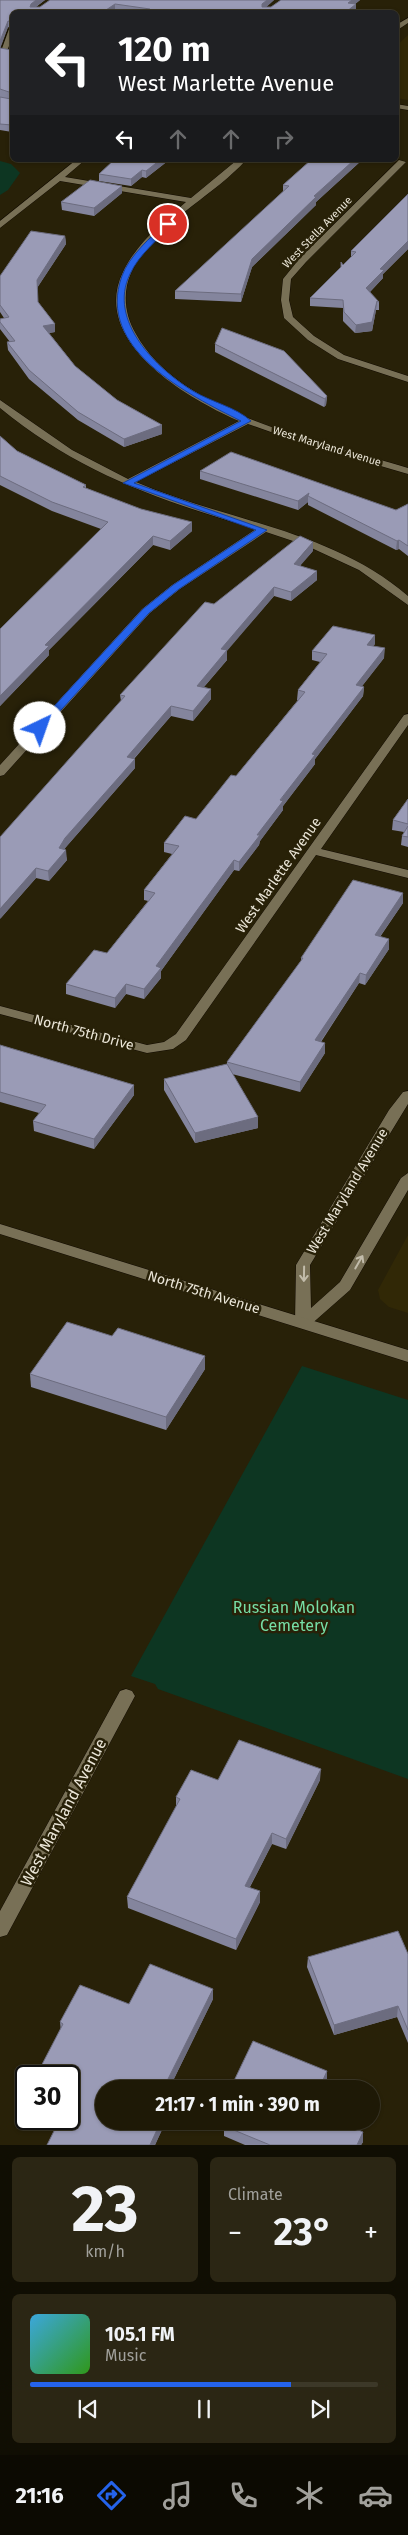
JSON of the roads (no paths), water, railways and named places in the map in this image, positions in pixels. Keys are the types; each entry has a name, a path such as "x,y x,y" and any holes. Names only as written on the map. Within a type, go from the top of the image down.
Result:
{"street":[{"path":"2,52 10,35"},
{"path":"0,225 78,162"},
{"name":"West Maryland Avenue","path":"240,162 194,201 134,260 126,274 122,287 122,311 132,339 160,369 190,393 247,421 408,471"},
{"name":"West Stella Avenue","path":"405,162 298,266 287,279 285,300 290,318 310,338 341,357 408,379"},
{"path":"58,178 194,201"},
{"path":"0,403 28,427 76,458 127,483 326,550 365,567 393,586 408,602"},
{"path":"127,483 247,421"},
{"path":"0,772 146,611 176,587 262,530"},
{"name":"West Marlette Avenue","path":"168,1046 181,1037 408,717"},
{"path":"313,851 408,874"},
{"name":"North 75th Drive","path":"0,1010 147,1050 168,1046"},
{"name":"West Maryland Avenue","path":"303,1322 304,1265 396,1110 408,1095"},
{"path":"303,1322 346,1286 408,1178"},
{"name":"North 75th Avenue","path":"0,1229 408,1356"},
{"name":"West Maryland Avenue","path":"0,1929 126,1696"}],"park label":[{"name":"Russian Molokan Cemetery","path":"294,1616"}]}
